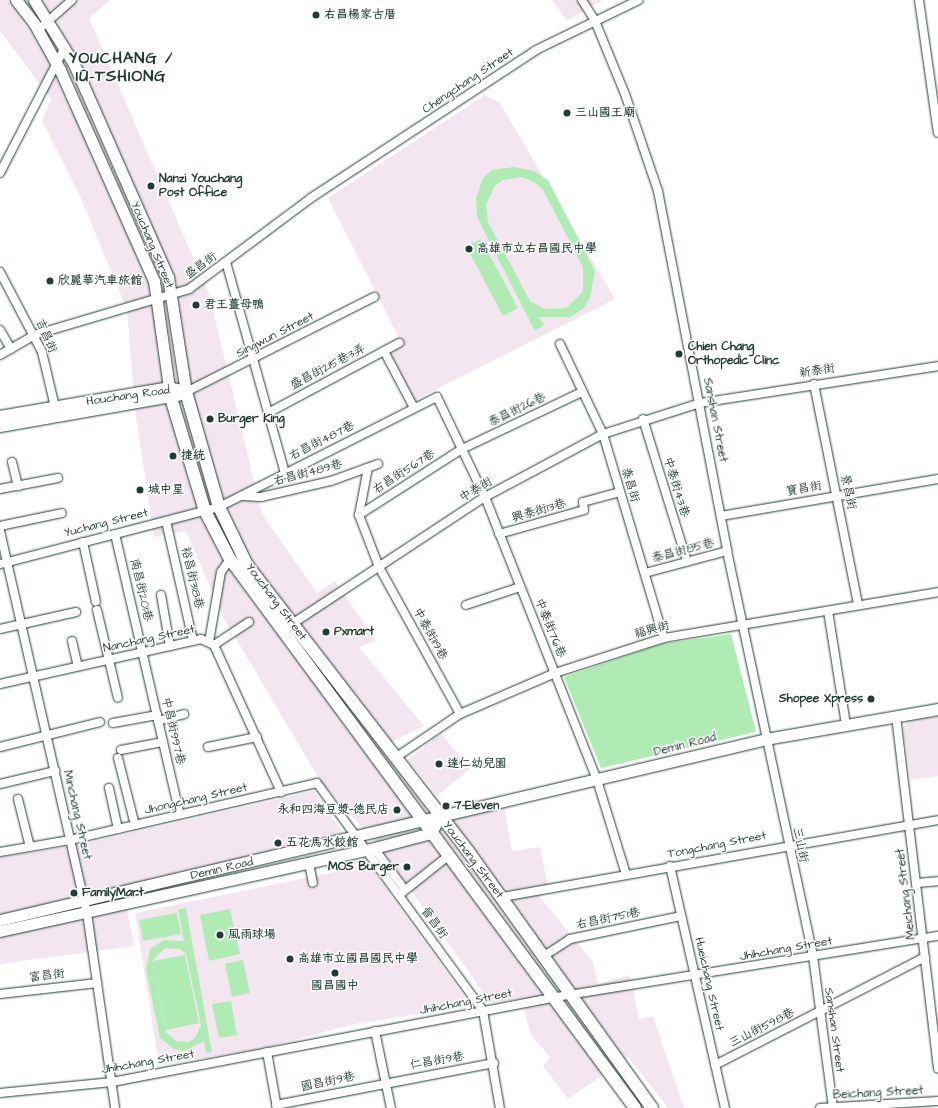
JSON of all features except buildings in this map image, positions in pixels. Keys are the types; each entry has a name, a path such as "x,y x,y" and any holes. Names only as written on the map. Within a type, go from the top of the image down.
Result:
{"main road":[{"name":"Houchang Road","path":"0,417 56,411 170,393 186,392"},
{"name":"Youchang Street","path":"186,392 219,507 247,565 502,897 652,1108"},
{"name":"Youchang Street","path":"170,393 204,511 230,559 282,632 448,856 556,997 636,1108"},
{"name":"Houchang Road","path":"0,426 56,411"}],"street":[{"name":"Youchang Street","path":"16,0 38,30 56,63 159,297 170,393"},
{"name":"Youchang Street","path":"34,0 50,21 65,47 173,294 186,392"},
{"path":"38,30 72,0"},
{"name":"Sanshan Street","path":"582,0 595,21 656,183 700,403 727,551 766,739"},
{"name":"Chengchang Street","path":"226,262 311,198 536,50 639,0"},
{"path":"919,0 938,133"},
{"path":"0,173 65,47"},
{"path":"226,262 285,474"},
{"name":"盛昌街","path":"0,355 34,335 189,289 226,262"},
{"name":"吉昌街","path":"0,272 34,335 56,411"},
{"name":"Singwun Street","path":"186,392 254,361 374,297"},
{"path":"0,330 10,349"},
{"name":"盛昌街215巷3弄","path":"268,413 399,343"},
{"name":"泰昌街","path":"560,344 603,434 664,638"},
{"path":"384,351 414,408"},
{"name":"新泰街","path":"700,403 814,384 938,366"},
{"name":"景昌街","path":"814,384 858,605"},
{"name":"泰昌街26巷","path":"462,449 582,392"},
{"name":"右昌街487巷","path":"219,507 437,397"},
{"name":"中泰街76巷","path":"437,397 485,497 598,780 626,874"},
{"name":"中泰街","path":"282,632 293,623 485,497 603,434 643,419 700,403"},
{"name":"中泰街43巷","path":"643,419 687,561"},
{"name":"右昌街567巷","path":"359,515 462,449"},
{"path":"12,462 18,486"},
{"name":"右昌街489巷","path":"242,496 261,497 378,464"},
{"path":"359,515 368,468"},
{"path":"0,489 58,478"},
{"name":"寶昌街","path":"721,516 938,479"},
{"name":"興泰街13巷","path":"499,534 584,510 583,502 620,492"},
{"name":"Yuchang Street","path":"4,563 219,507"},
{"path":"0,526 62,513"},
{"name":"中泰街119巷","path":"359,515 379,567 460,714"},
{"name":"裕昌街318巷","path":"166,521 194,641"},
{"name":"Minchang Street","path":"0,531 4,563 21,624 86,908 115,1108"},
{"name":"南昌街201巷","path":"115,534 143,652"},
{"path":"83,542 96,606 118,698"},
{"name":"泰昌街85巷","path":"645,573 727,551"},
{"path":"230,559 221,572 211,643 281,792"},
{"path":"466,605 520,587"},
{"name":"福興街","path":"395,758 460,714 555,673 664,638 938,592"},
{"path":"161,595 170,646"},
{"path":"828,611 846,725"},
{"path":"0,629 76,612"},
{"path":"211,643 248,622"},
{"path":"72,641 78,666"},
{"name":"Nanchang Street","path":"0,684 194,641 211,643"},
{"name":"中昌街997巷","path":"143,652 180,815"},
{"name":"Demin Road","path":"0,930 357,837 421,818 440,816 598,780 766,739 938,709"},
{"path":"113,723 184,714"},
{"name":"Meichang Street","path":"896,716 938,1069"},
{"path":"0,747 100,722"},
{"path":"208,747 256,737"},
{"name":"三山街","path":"766,739 787,844 813,956"},
{"path":"135,825 119,754 163,742"},
{"path":"0,784 55,771"},
{"name":"Jhongchang Street","path":"0,852 70,840 317,783 357,837 370,849"},
{"path":"108,788 118,829"},
{"path":"18,799 30,847"},
{"path":"431,833 440,816"},
{"name":"Tongchang Street","path":"502,897 787,844 938,820"},
{"name":"Demin Road","path":"0,920 86,908 309,863 431,833"},
{"name":"晉昌街","path":"370,849 483,1011"},
{"path":"402,893 448,856"},
{"path":"309,863 313,883"},
{"name":"Hueichang Street","path":"670,866 725,1108"},
{"path":"916,883 938,881"},
{"name":"右昌街751巷","path":"544,956 570,939 681,916"},
{"name":"Jhihchang Street","path":"0,1093 112,1082 556,997 696,978 813,956 938,936"},
{"name":"Sanshan Street","path":"813,956 819,1013 833,1107"},
{"name":"三山街598巷","path":"715,1065 819,1013 925,957"},
{"name":"富昌街","path":"0,994 97,983"},
{"path":"483,1011 494,1063 500,1108"},
{"path":"375,1031 391,1108"},
{"path":"267,1052 276,1107"},
{"name":"仁昌街9巷","path":"386,1082 494,1063"},
{"name":"國昌街9巷","path":"276,1107 386,1082"},
{"name":"Beichang Street","path":"820,1108 938,1101"}],"shaded area":[{"path":"0,0 111,0 89,18 209,294 262,514 317,593 335,581 376,641 359,647 424,726 391,742 452,817 504,807 512,851 540,847 549,892 539,896 593,962 598,984 630,975 639,1019 653,1016 684,1108 668,1108 628,1057 568,1099 543,1066 550,1057 531,1035 521,999 490,1002 384,852 321,782 223,617 186,531 154,537 135,409 127,310 80,196 42,121 51,99 0,31"},
{"path":"552,0 603,0 567,21"},
{"name":"高雄市立右昌國民中學","path":"485,95 500,103 615,299 413,401 390,354 403,346 328,198"},
{"path":"938,716 938,776 911,780 903,727 910,720"},
{"name":"達仁幼兒園","path":"441,733 470,769 437,796 408,760"},
{"path":"314,791 343,833 123,887 134,946 0,964 0,857 78,845"},
{"name":"高雄市立國昌國民中學","path":"369,865 471,1006 354,1024 264,1048 159,1065 135,913"}],"green space":[{"path":"514,167 534,171 548,180 595,271 590,297 584,308 570,317 539,317 544,325 535,331 477,217 476,198 483,178 492,170","holes":["521,177 534,182 543,190 583,267 583,292 566,308 545,309 530,301 488,222 486,205 494,187 503,180"]},
{"path":"481,239 518,308 503,316 466,246"},
{"path":"731,634 756,732 601,768 564,677 661,644"},
{"path":"186,908 212,1052 206,1053 204,1041 185,1051 174,1049 160,1038 146,970 150,949 164,940 184,941 178,910","holes":["165,948 180,949 186,954 201,1025 195,1038 189,1042 176,1041 166,1032 152,962 166,1030 199,1023 185,955 152,961"]},
{"name":"風雨球場","path":"230,909 240,954 209,961 200,915"},
{"path":"177,913 181,934 143,941 139,920"},
{"path":"243,960 250,993 232,997 225,964"},
{"path":"231,1001 237,1035 219,1038 212,1004"}],"place":[{"name":"右昌楊家古厝","path":"316,15"},
{"name":"三山國王廟","path":"567,113"},
{"name":"Nanzi Youchang Post Office","path":"151,186"},
{"name":"高雄市立右昌國民中學","path":"469,249"},
{"name":"欣麗華汽車旅館","path":"50,281"},
{"name":"君王薑母鴨","path":"196,305"},
{"name":"Chien Chang Orthopedic Clinc","path":"679,354"},
{"name":"Burger King","path":"210,419"},
{"name":"捷統","path":"173,456"},
{"name":"城中星","path":"140,490"},
{"name":"Pxmart","path":"326,632"},
{"name":"Shopee Xpress","path":"871,699"},
{"name":"達仁幼兒園","path":"439,764"},
{"name":"7-Eleven","path":"446,806"},
{"name":"永和四海豆漿-德民店","path":"397,810"},
{"name":"五花馬水餃館","path":"278,843"},
{"name":"MOS Burger","path":"407,867"},
{"name":"FamilyMart","path":"74,893"},
{"name":"風雨球場","path":"220,935"},
{"name":"高雄市立國昌國民中學","path":"290,959"},
{"name":"國昌國中","path":"335,973"}],"district":[{"name":"YOUCHANG / IŪ-TSHIONG","path":"121,67"}]}
